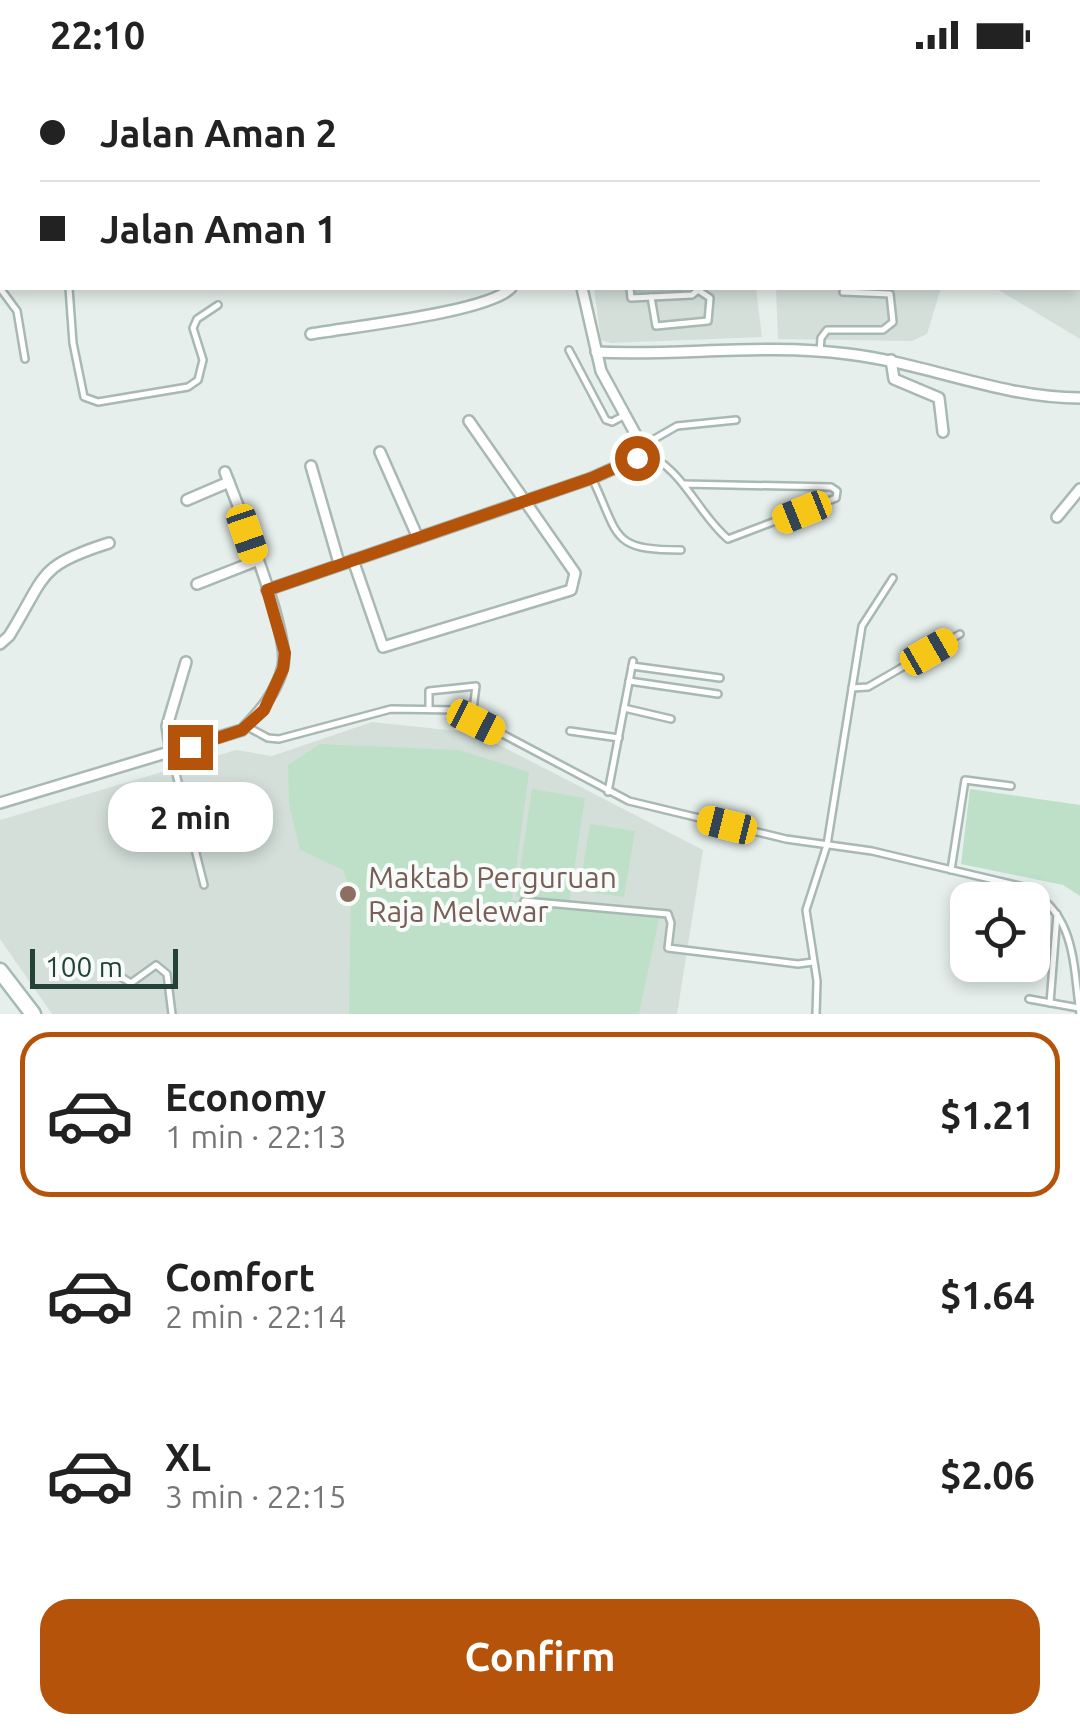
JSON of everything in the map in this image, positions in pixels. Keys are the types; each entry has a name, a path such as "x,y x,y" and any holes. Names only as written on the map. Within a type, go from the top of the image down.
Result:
{"main road":[{"path":"0,971 33,1014"}],"street":[{"path":"311,334 446,310 504,295 509,290"},
{"path":"267,590 592,478 642,449 601,372 582,290"},
{"path":"596,352 820,351 891,360 1032,394 1080,398"},
{"path":"891,360 894,378 939,398 942,432"},
{"path":"353,560 383,647 572,590 575,573 469,422"},
{"path":"380,452 418,538"},
{"path":"310,466 338,563"},
{"path":"0,803 171,754 246,726 264,710 283,669 285,653 227,477 187,500"},
{"path":"1057,517 1080,489"},
{"path":"0,644 50,566 109,543"},
{"path":"196,584 256,561"},
{"path":"171,754 167,726 186,662"}],"lane":[{"path":"2,290 17,310 24,359"},
{"path":"69,290 73,344 84,397 98,402 188,388 198,380 203,360 193,328 197,319 218,306"},
{"path":"630,290 631,298 692,294 697,290"},
{"path":"652,297 656,326 708,321 710,298 699,290"},
{"path":"820,351 821,338 828,330 883,330 893,322 890,294 843,292"},
{"path":"569,350 606,420 612,422 625,415"},
{"path":"684,484 831,487 837,491 836,498 734,540 723,535 684,484 642,449 676,426 736,420"},
{"path":"592,478 622,541 634,549 680,550"},
{"path":"816,1014 806,910 828,845 862,626 893,578"},
{"path":"852,688 868,687 960,634"},
{"path":"608,792 632,663 720,678"},
{"path":"629,681 718,694"},
{"path":"428,707 429,690 476,686 472,717"},
{"path":"246,726 268,738 279,739 359,715 428,707 456,710 608,792 727,825 1024,887 1044,897 1057,911 1078,976 1079,1011 1029,1000"},
{"path":"624,708 671,719"},
{"path":"570,731 618,738"},
{"path":"171,754 204,885"},
{"path":"951,870 965,780 1011,786"},
{"path":"524,900 668,914 672,923 668,948 798,964 813,962"},
{"path":"1050,1003 1057,911"},
{"path":"116,974 131,983 156,965 167,974 172,1014"}],"shaded area":[{"path":"594,290 756,290 762,337 611,343 601,340"},
{"path":"776,290 940,290 927,334 912,341 778,339"},
{"path":"998,290 1080,290 1080,339"},
{"name":"Maktab Perguruan Raja Melewar","path":"372,722 476,733 703,850 677,1014 52,1014 0,939 0,820 236,750 272,756"}],"green space":[{"path":"320,744 458,750 529,772 512,900 554,903 516,896 532,789 585,798 569,904 661,910 639,1014 349,1014 351,890 343,870 300,850 289,804 288,765"},
{"path":"970,789 1080,805 1080,896 1063,885 961,864"},
{"path":"590,824 635,831 624,897 579,891"}],"building":[{"path":"635,290 682,290 682,291 635,295"}],"place":[{"name":"Maktab Perguruan Raja Melewar","path":"348,894"}],"route":[{"path":"190,747 242,730 264,710 283,669 285,653 267,590 592,478 637,458"}]}
